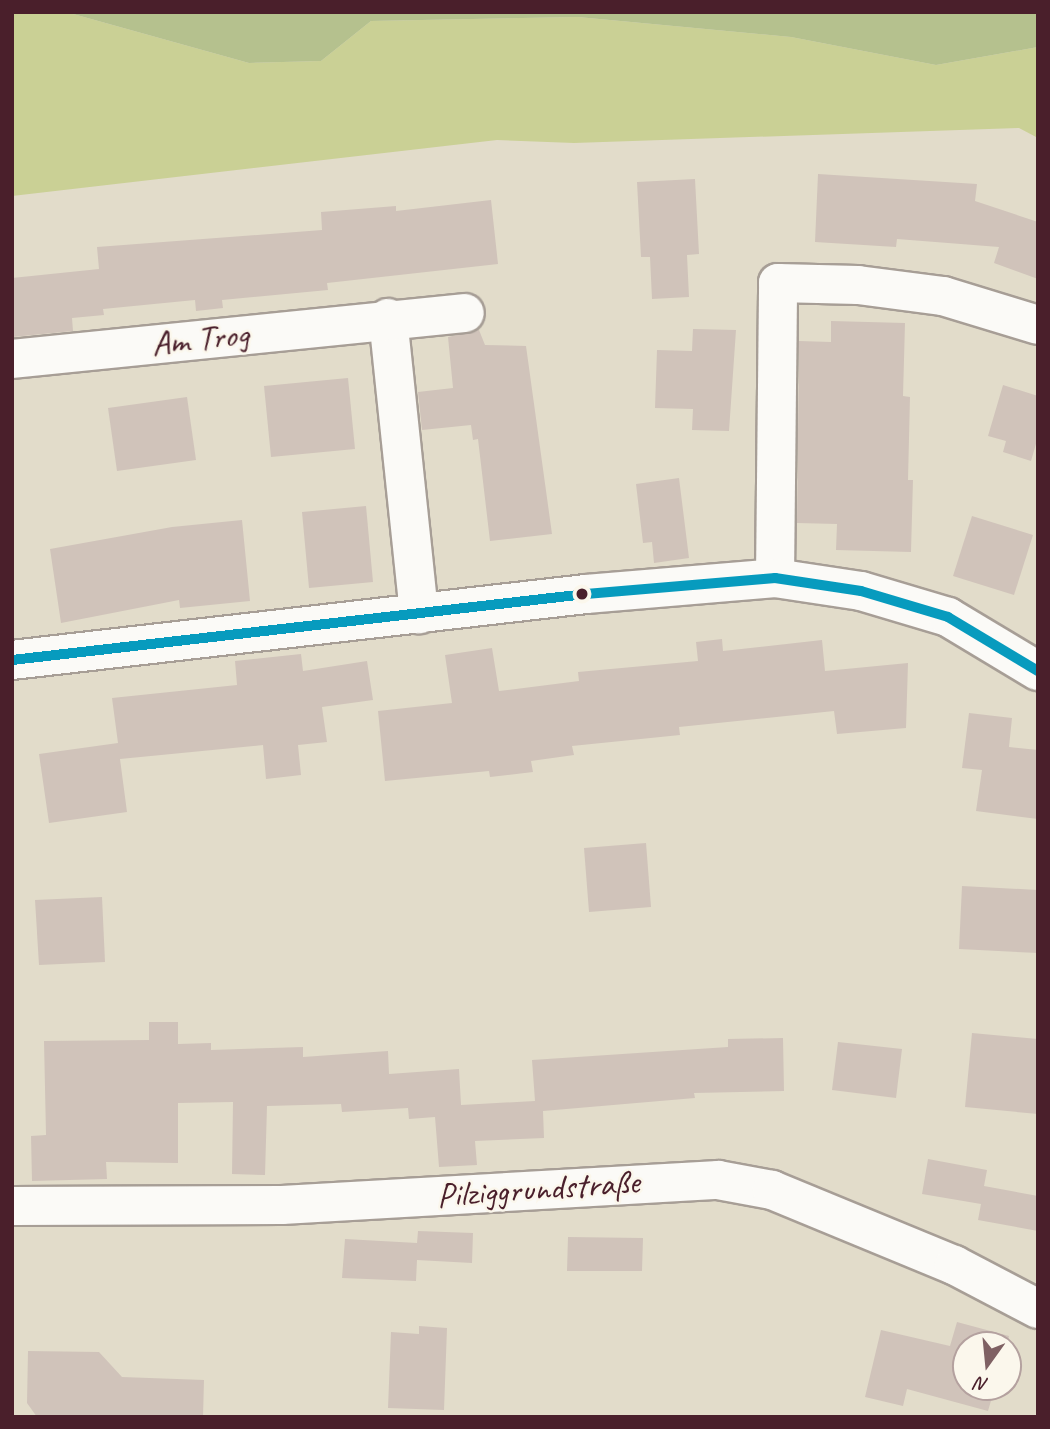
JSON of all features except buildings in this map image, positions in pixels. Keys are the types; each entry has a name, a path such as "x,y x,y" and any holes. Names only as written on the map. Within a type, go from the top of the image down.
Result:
{"street":[{"path":"775,578 778,283 858,285 943,296 1038,326"},
{"name":"Am Trog","path":"12,359 388,318 466,313"},
{"path":"388,318 419,614"},
{"path":"12,660 419,614 775,578 861,591 948,617 1038,671"},
{"name":"Pilziggrundstraße","path":"12,1206 282,1205 718,1180 772,1190 954,1265 1038,1309"}],"green space":[{"path":"12,12 66,12 249,63 321,61 371,21 578,17 791,37 936,65 1038,47 1038,138 1019,128 574,143 497,140 12,196"},
{"path":"66,12 1038,12 1038,47 936,65 791,37 578,17 371,21 321,61 249,63"}],"transit line":[{"path":"12,660 586,594 775,578 861,591 948,617 1038,671"}]}
